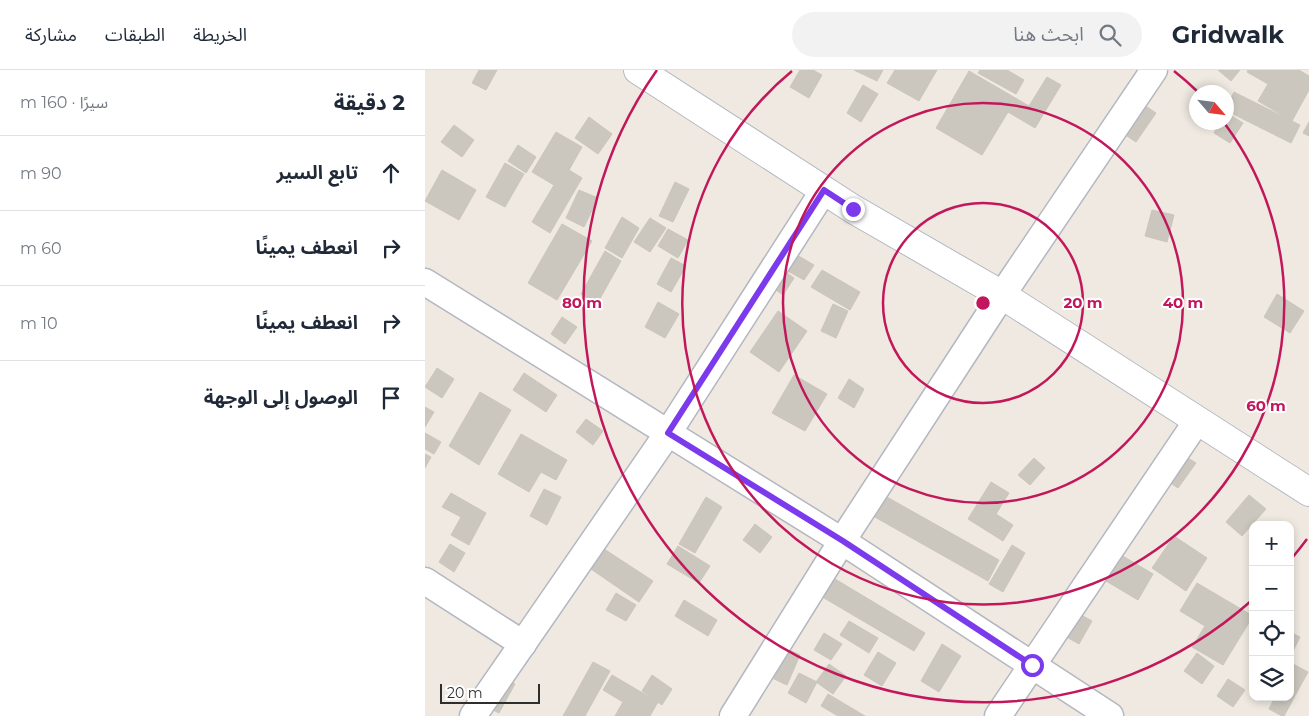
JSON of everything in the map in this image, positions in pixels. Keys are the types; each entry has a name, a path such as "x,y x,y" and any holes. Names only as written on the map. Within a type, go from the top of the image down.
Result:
{"street":[{"path":"638,70 853,209 1002,295 1309,492"},
{"path":"733,716 843,541 1002,295 1154,70"},
{"path":"473,716 668,433 824,190"},
{"path":"425,282 843,541 1110,716"},
{"path":"998,716 1197,421"},
{"path":"425,581 523,644"}],"building":[{"path":"479,70 497,70 486,90 472,83"},
{"path":"800,70 813,70 822,75 809,98 790,87"},
{"path":"854,70 883,70 877,81"},
{"path":"895,70 937,70 919,101 887,83"},
{"path":"980,70 1007,70 1024,80 1016,94 978,73"},
{"path":"1218,70 1240,70 1231,81"},
{"path":"1248,70 1299,70 1309,76 1309,90 1292,121 1258,101 1268,84 1247,72"},
{"path":"969,71 1029,106 1047,77 1061,85 1035,128 1008,112 982,155 936,128"},
{"path":"863,85 878,94 861,122 847,113"},
{"path":"1234,92 1300,125 1291,143 1234,114"},
{"path":"1141,103 1156,113 1136,142 1121,132"},
{"path":"589,117 612,134 598,154 575,138"},
{"path":"1234,117 1243,123 1230,143 1214,133 1216,130 1234,130"},
{"path":"1309,122 1309,136 1303,133"},
{"path":"454,125 474,140 462,157 441,142"},
{"path":"556,132 582,147 569,170 582,178 550,233 532,222 554,185 532,172"},
{"path":"518,145 536,157 526,173 508,161"},
{"path":"505,163 524,174 505,207 486,197"},
{"path":"442,170 476,190 459,220 425,201"},
{"path":"675,182 689,189 673,222 659,216"},
{"path":"579,190 598,198 584,227 566,218"},
{"path":"1152,210 1174,215 1167,242 1145,236"},
{"path":"622,217 639,228 622,258 605,248"},
{"path":"650,218 666,228 650,252 634,242"},
{"path":"562,224 592,241 557,300 528,283"},
{"path":"668,229 688,240 678,258 658,246"},
{"path":"780,245 814,265 804,280 770,261"},
{"path":"605,251 621,261 597,304 581,294"},
{"path":"671,258 686,266 671,292 657,284"},
{"path":"769,261 794,278 783,295 759,278"},
{"path":"822,270 860,292 850,310 811,287"},
{"path":"1277,294 1304,311 1290,333 1264,317"},
{"path":"658,302 679,314 665,338 645,327"},
{"path":"833,304 848,311 836,338 821,331"},
{"path":"778,311 807,331 779,372 750,352"},
{"path":"562,317 577,327 565,344 551,334"},
{"path":"437,368 454,379 442,398 425,387"},
{"path":"524,373 557,395 546,412 513,390"},
{"path":"794,375 827,394 805,431 772,413"},
{"path":"849,379 864,389 854,408 838,398"},
{"path":"480,392 511,410 479,465 449,446"},
{"path":"425,407 434,412 425,427"},
{"path":"586,419 603,431 593,445 576,432"},
{"path":"425,433 441,442 434,454 425,449"},
{"path":"521,434 567,460 556,480 541,472 529,492 498,474"},
{"path":"425,454 431,457 425,468"},
{"path":"1183,455 1196,463 1178,488 1166,480"},
{"path":"1034,458 1045,468 1030,485 1018,475"},
{"path":"991,482 1009,493 996,514 1013,525 1003,541 968,519"},
{"path":"544,489 561,497 547,525 530,516"},
{"path":"451,493 486,513 469,545 451,535 461,517 442,507"},
{"path":"1249,495 1266,509 1255,521 1249,521 1249,528 1242,536 1226,522"},
{"path":"885,496 999,560 988,581 873,516"},
{"path":"706,497 722,507 695,553 679,544"},
{"path":"755,524 772,537 760,553 743,540"},
{"path":"1174,536 1207,558 1186,591 1152,568"},
{"path":"450,544 465,553 454,572 439,562"},
{"path":"1012,545 1025,553 1003,592 989,584"},
{"path":"678,546 710,566 699,583 667,564"},
{"path":"601,547 653,581 639,602 588,567"},
{"path":"1116,552 1153,574 1138,600 1101,578"},
{"path":"830,576 925,633 914,651 819,595"},
{"path":"1197,583 1249,614 1249,623 1223,665 1192,647 1205,626 1180,611"},
{"path":"616,593 636,605 626,621 606,610"},
{"path":"684,600 717,620 708,636 675,616"},
{"path":"1067,607 1092,621 1079,644 1054,630"},
{"path":"849,621 878,638 869,653 840,635"},
{"path":"824,633 842,644 831,660 814,650"},
{"path":"1294,634 1300,637 1294,649"},
{"path":"942,644 961,656 939,692 921,681"},
{"path":"781,646 800,655 787,685 768,676"},
{"path":"878,652 896,663 882,686 864,675"},
{"path":"1197,653 1214,666 1202,684 1184,671"},
{"path":"593,662 610,671 585,716 563,716"},
{"path":"829,664 846,676 833,694 816,682"},
{"path":"1294,665 1308,672 1294,698"},
{"path":"495,672 515,684 499,713 478,702"},
{"path":"799,673 817,682 806,703 788,693"},
{"path":"612,675 658,702 650,716 615,716 623,702 603,690"},
{"path":"652,675 672,689 662,705 642,691"},
{"path":"1228,679 1245,690 1233,707 1217,696"},
{"path":"828,694 865,716 838,716 821,706"},
{"path":"1273,701 1292,701 1284,716 1269,709"}],"route":[{"path":"853,209 824,190 668,433 843,541 1032,665"}]}
